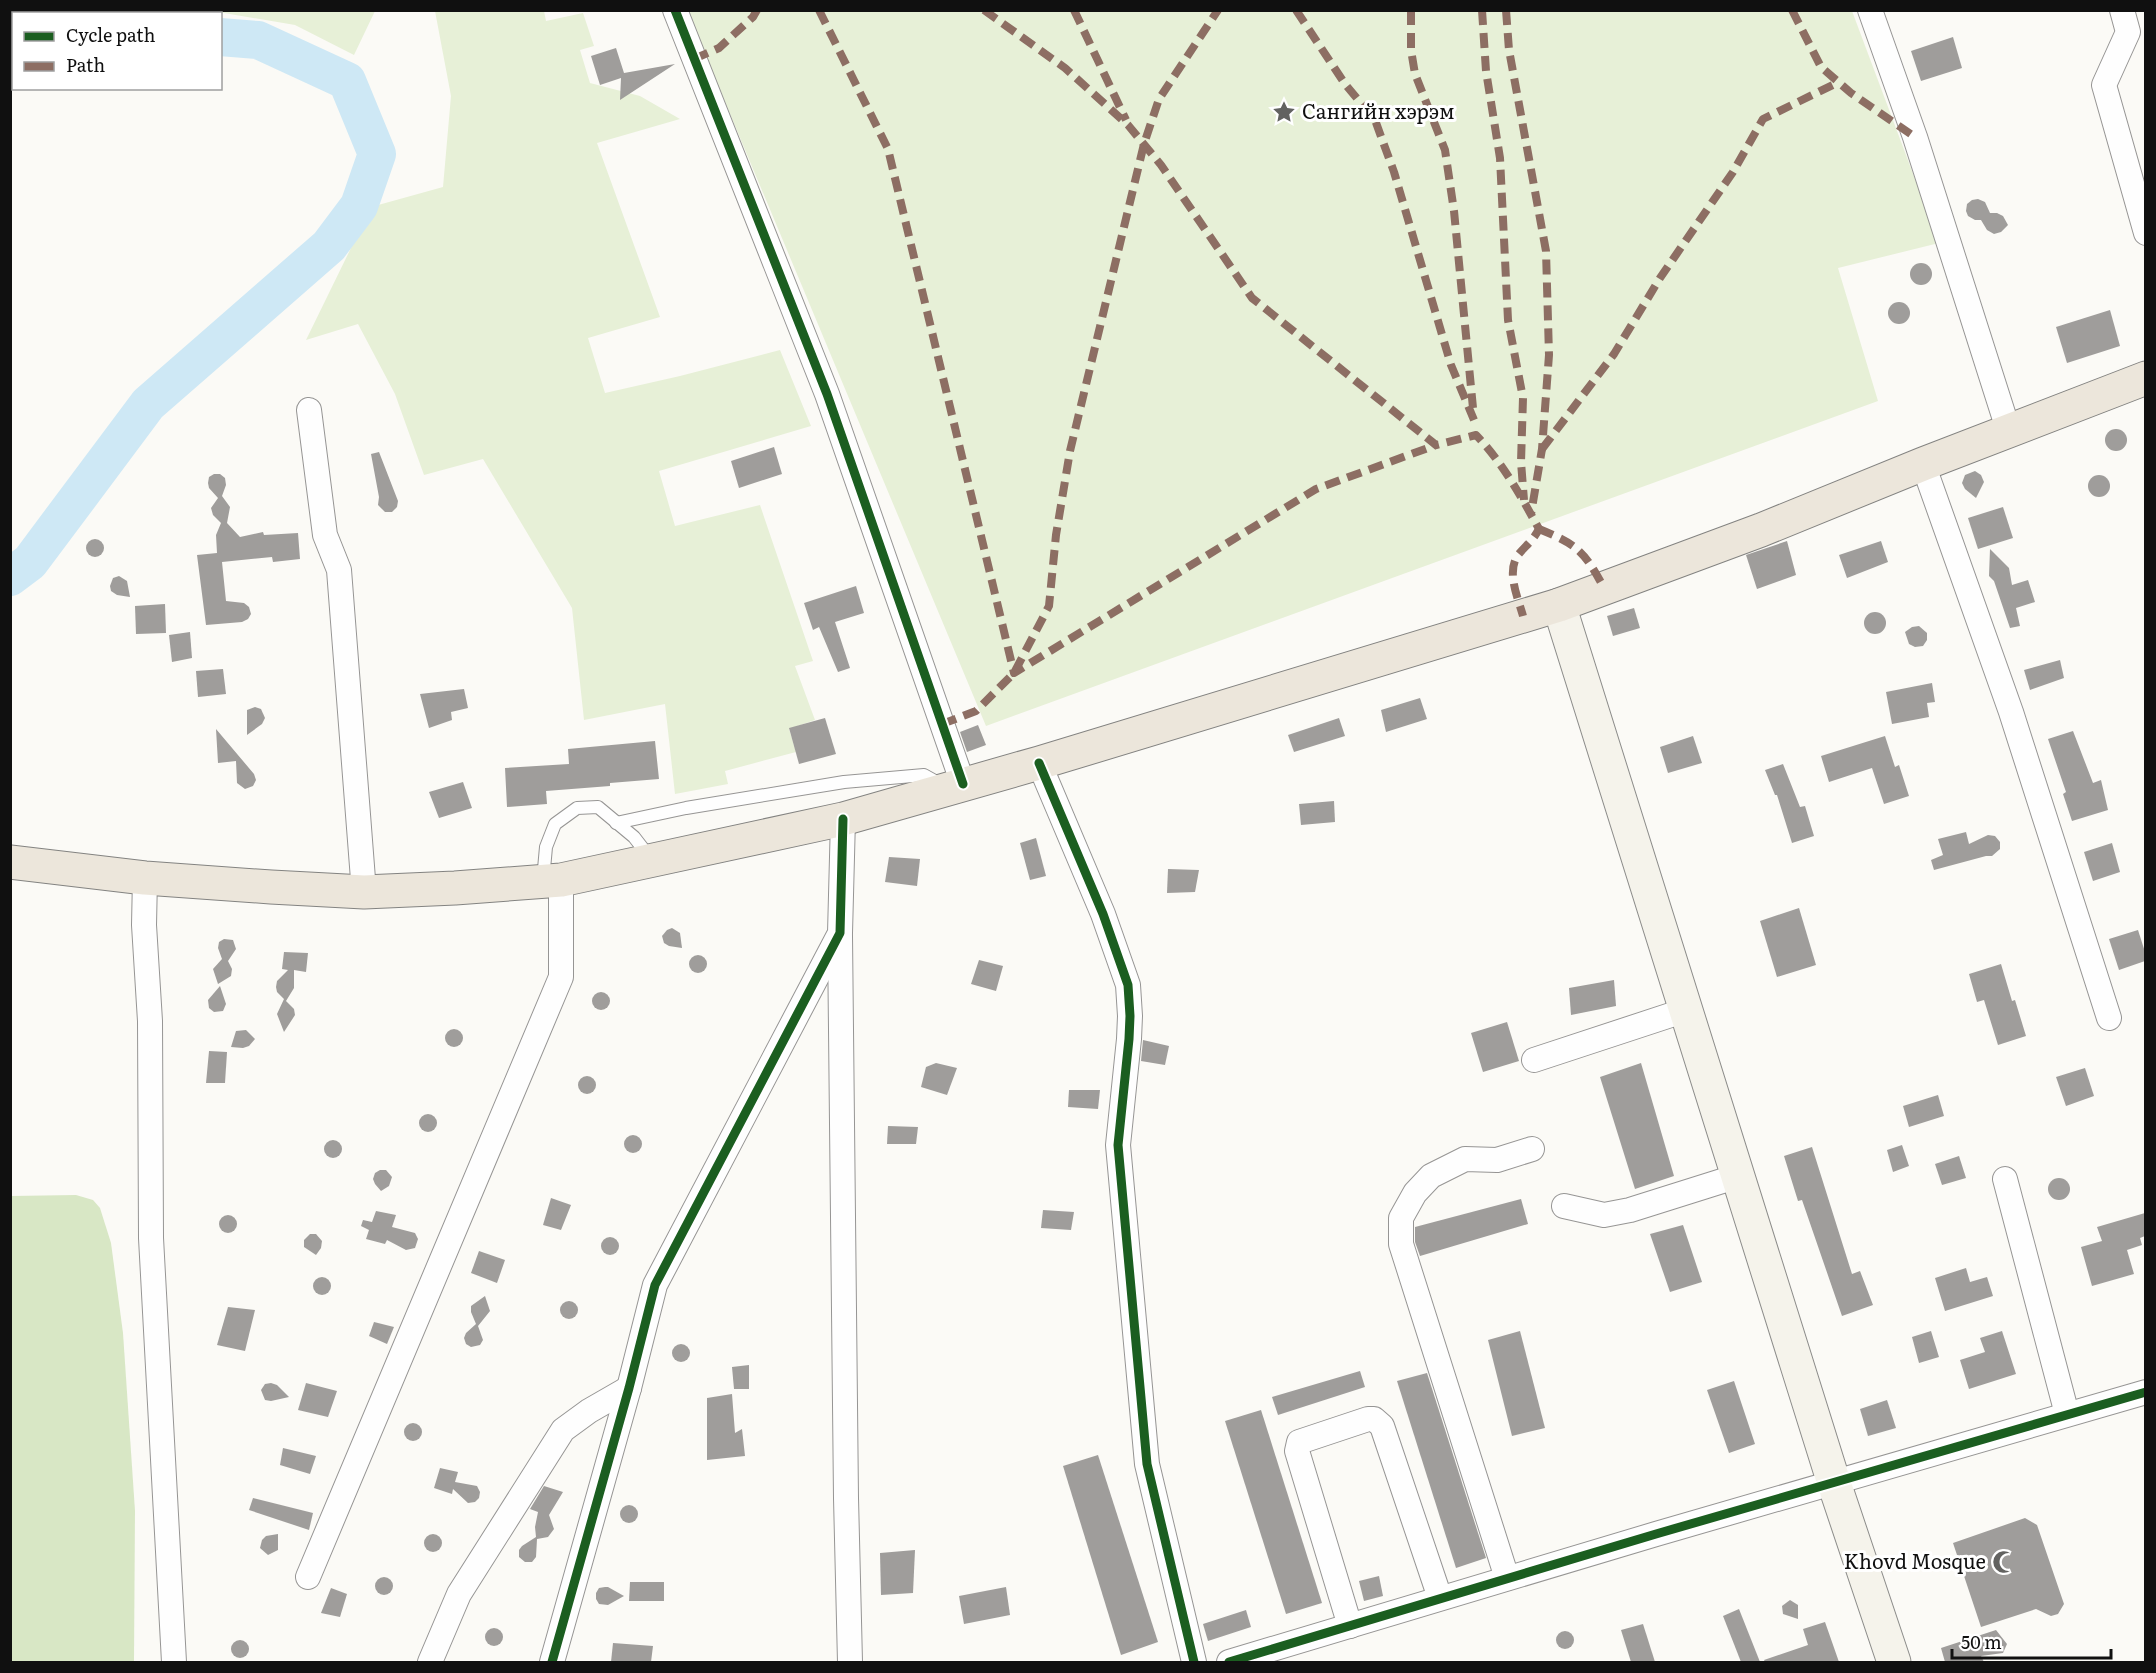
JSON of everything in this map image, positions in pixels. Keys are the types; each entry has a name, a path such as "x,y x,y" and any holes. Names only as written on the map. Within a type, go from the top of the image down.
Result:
{"main road":[{"path":"10,862 145,878 364,892 455,888 552,881 843,819 1039,763 1559,605 1761,530 2145,378"},
{"path":"1559,605 1834,1483 1894,1662"}],"street":[{"path":"675,10 827,394 956,786"},
{"path":"1870,10 1916,137 2008,432"},
{"path":"2132,23 2104,85 2145,233"},
{"path":"309,410 325,535 339,570 364,892"},
{"path":"1923,464 2011,712 2109,1018"},
{"path":"1039,763 1103,914 1128,986 1129,1039 1118,1145 1147,1464 1194,1662"},
{"path":"843,819 840,933 846,1509 850,1662"},
{"path":"145,878 144,925 150,1021 151,1238 174,1662"},
{"path":"308,1577 561,977 552,881"},
{"path":"552,1662 656,1285 840,933"},
{"path":"1534,1060 1686,1010"},
{"path":"1507,1578 1401,1244 1401,1218 1415,1193 1431,1176 1466,1159 1497,1160 1532,1149"},
{"path":"1564,1206 1604,1215 1630,1210 1738,1176"},
{"path":"2005,1179 2067,1414"},
{"path":"430,1662 459,1594 563,1430 589,1411 629,1388"},
{"path":"1229,1662 1507,1578 2145,1392"},
{"path":"1350,1626 1297,1450 1299,1442 1368,1419 1374,1419 1382,1426 1440,1598"}],"lane":[{"path":"616,823 686,808 844,782 924,775 956,786"},
{"path":"552,881 546,847 555,824 577,808 598,807 634,837 652,860"}],"green space":[{"path":"111,10 375,11 354,55 295,25 222,12 111,12"},
{"path":"435,11 544,11 546,21 583,13 594,46 580,50 590,83 640,96 680,119 597,143 660,317 588,338 605,393 780,350 811,426 659,471 675,526 760,505 813,661 795,666 815,720 789,729 796,752 725,771 728,784 675,794 665,704 584,720 572,608 483,459 424,475 395,394 358,324 306,340 371,207 443,187 451,96"},
{"path":"687,11 1852,11 1939,243 1838,268 1878,401 986,726"},
{"path":"76,1195 93,1200 100,1208 111,1243 123,1333 135,1511 134,1662 11,1662 11,1196"}],"building":[{"path":"1953,37 1962,68 1921,81 1911,51"},
{"path":"616,48 624,73 675,64 620,100 621,78 600,85 591,56"},
{"path":"1978,199 1985,202 1990,213 2003,216 2008,225 2001,232 1994,234 1987,230 1981,220 1968,216 1967,204"},
{"path":"1921,263 1931,270 1932,274 1925,284 1921,285 1911,278 1910,274 1917,264"},
{"path":"1899,302 1909,309 1910,313 1903,323 1899,324 1889,317 1888,313 1895,303"},
{"path":"2110,310 2120,346 2067,363 2056,327"},
{"path":"2116,429 2124,432 2127,440 2124,448 2116,451 2108,448 2105,440 2108,432"},
{"path":"774,447 782,474 739,488 731,461"},
{"path":"379,452 398,501 397,507 392,512 385,512 378,505 379,497 371,454"},
{"path":"1975,471 1981,475 1984,482 1976,498 1965,489 1962,483 1965,475"},
{"path":"220,474 225,478 226,485 222,496 230,507 227,523 240,537 263,532 264,535 298,533 300,559 273,562 272,557 222,562 226,601 244,603 249,607 251,614 242,622 206,625 197,555 217,553 216,535 221,523 213,515 211,508 218,498 209,488 208,483 209,477"},
{"path":"2099,475 2107,478 2110,486 2107,494 2099,497 2091,494 2088,486 2091,478"},
{"path":"2003,507 2013,538 1978,549 1968,518"},
{"path":"91,539 99,539 104,544 102,555 91,557 86,552 86,544"},
{"path":"1787,541 1796,575 1757,589 1746,555"},
{"path":"1881,541 1888,562 1847,578 1839,555"},
{"path":"1990,549 2009,568 2012,585 2028,580 2035,602 2016,608 2020,626 2010,628 1994,581 1989,576"},
{"path":"119,576 127,581 130,597 117,595 111,591 113,578"},
{"path":"856,586 864,613 835,622 850,668 838,672 819,627 813,630 804,603"},
{"path":"165,604 166,633 136,634 135,606"},
{"path":"1634,608 1640,628 1613,636 1607,616"},
{"path":"1875,612 1883,615 1886,623 1883,631 1875,634 1867,631 1864,623 1867,615"},
{"path":"1919,626 1927,633 1927,640 1923,646 1915,647 1909,644 1905,632 1912,627"},
{"path":"190,632 192,658 172,662 169,635"},
{"path":"2060,660 2064,678 2030,690 2024,670"},
{"path":"223,669 226,694 198,697 196,671"},
{"path":"1932,683 1935,702 1927,703 1929,717 1892,724 1886,692"},
{"path":"464,689 468,708 451,712 452,720 429,728 420,694"},
{"path":"1420,698 1427,719 1386,732 1381,710"},
{"path":"255,707 261,709 265,718 262,724 247,735 247,710"},
{"path":"825,718 836,754 799,764 789,728"},
{"path":"1339,718 1345,736 1294,752 1288,735"},
{"path":"978,725 986,745 967,752 960,732"},
{"path":"216,729 254,774 256,780 253,786 245,789 237,783 236,761 218,763"},
{"path":"2073,731 2093,783 2101,780 2108,810 2072,821 2063,794 2066,792 2048,739"},
{"path":"1693,736 1702,763 1668,773 1660,747"},
{"path":"1885,736 1895,767 1899,765 1909,796 1884,804 1872,768 1829,782 1821,756"},
{"path":"655,741 659,779 546,791 547,804 507,807 505,768 569,764 568,749"},
{"path":"1783,764 1800,807 1805,806 1814,836 1792,843 1777,795 1775,795 1765,770"},
{"path":"463,782 472,808 439,818 429,792"},
{"path":"1334,801 1335,822 1301,825 1299,804"},
{"path":"1966,832 1969,844 1988,835 1995,836 2000,842 2000,849 1992,856 1934,870 1931,860 1943,855 1938,839"},
{"path":"1036,838 1046,876 1030,880 1020,843"},
{"path":"2112,843 2120,872 2093,881 2084,852"},
{"path":"889,857 920,859 917,886 885,882"},
{"path":"1168,869 1199,870 1195,892 1167,893"},
{"path":"1799,908 1816,965 1777,977 1760,921"},
{"path":"672,928 680,933 682,948 664,943 662,936"},
{"path":"2138,930 2145,952 2145,961 2119,970 2109,939"},
{"path":"224,939 233,940 236,949 228,961 232,969 231,976 218,984 213,969 222,959 218,948 219,942"},
{"path":"284,952 308,953 306,972 294,970 294,988 286,1001 294,1009 295,1015 284,1032 277,1014 284,999 277,992 276,987 277,981 288,970 282,969"},
{"path":"694,955 702,955 707,960 705,971 694,973 689,968 689,960"},
{"path":"979,960 1003,966 996,991 971,984"},
{"path":"2001,964 2026,1036 1998,1045 1984,1000 1977,1002 1969,974"},
{"path":"1614,980 1616,1006 1571,1015 1569,988"},
{"path":"220,986 226,1004 223,1011 214,1012 209,1008 208,1000"},
{"path":"597,992 605,992 610,997 608,1008 597,1010 592,1005 592,997"},
{"path":"1507,1022 1519,1061 1483,1072 1471,1033"},
{"path":"450,1029 458,1029 463,1034 461,1045 450,1047 445,1042 445,1034"},
{"path":"246,1030 255,1039 249,1046 231,1047 236,1031"},
{"path":"1143,1040 1169,1046 1165,1065 1141,1061"},
{"path":"209,1051 227,1052 225,1083 206,1083"},
{"path":"936,1063 957,1068 947,1095 921,1087 926,1067"},
{"path":"1641,1063 1674,1176 1635,1189 1600,1077"},
{"path":"2085,1068 2094,1096 2066,1106 2056,1077"},
{"path":"583,1076 591,1076 596,1081 594,1092 583,1094 578,1089 578,1081"},
{"path":"1069,1090 1100,1090 1098,1109 1068,1107"},
{"path":"1938,1095 1944,1116 1909,1127 1903,1106"},
{"path":"424,1114 432,1114 437,1119 435,1130 424,1132 419,1127 419,1119"},
{"path":"888,1126 918,1127 916,1144 887,1144"},
{"path":"629,1135 637,1135 642,1140 640,1151 629,1153 624,1148 624,1140"},
{"path":"329,1140 337,1140 342,1145 340,1156 329,1158 324,1153 324,1145"},
{"path":"1902,1145 1909,1166 1893,1172 1887,1150"},
{"path":"1812,1147 1852,1274 1860,1271 1873,1305 1842,1316 1802,1200 1798,1201 1784,1156"},
{"path":"1959,1156 1966,1178 1942,1185 1935,1164"},
{"path":"386,1170 392,1177 389,1186 381,1191 373,1179 375,1173"},
{"path":"2059,1178 2067,1181 2070,1189 2067,1197 2059,1200 2051,1197 2048,1189 2051,1181"},
{"path":"551,1198 571,1205 561,1230 543,1225"},
{"path":"1521,1199 1528,1224 1420,1256 1415,1242 1415,1227"},
{"path":"1043,1210 1074,1212 1071,1230 1041,1228"},
{"path":"376,1211 396,1215 392,1227 415,1233 418,1239 415,1248 406,1250 387,1240 385,1244 366,1239 369,1230 361,1226 363,1220 372,1222"},
{"path":"2145,1213 2145,1236 2140,1238 2142,1245 2127,1250 2134,1274 2092,1286 2081,1247 2102,1241 2097,1227"},
{"path":"224,1215 232,1215 237,1220 235,1231 224,1233 219,1228 219,1220"},
{"path":"1683,1225 1702,1282 1670,1292 1650,1234"},
{"path":"310,1234 316,1234 322,1241 321,1248 316,1255 304,1247 304,1240"},
{"path":"606,1237 614,1237 619,1242 617,1253 606,1255 601,1250 601,1242"},
{"path":"479,1251 505,1260 497,1283 471,1273"},
{"path":"1966,1268 1970,1282 1987,1277 1993,1296 1945,1311 1935,1278"},
{"path":"318,1277 326,1277 331,1282 329,1293 318,1295 313,1290 313,1282"},
{"path":"485,1296 490,1311 478,1326 483,1340 480,1345 471,1347 466,1344 464,1338 476,1324 471,1306"},
{"path":"565,1301 573,1301 578,1306 576,1317 565,1319 560,1314 560,1306"},
{"path":"228,1307 255,1310 245,1351 217,1345"},
{"path":"374,1322 394,1327 387,1344 369,1336"},
{"path":"1520,1331 1545,1428 1512,1436 1488,1340"},
{"path":"1931,1331 1939,1357 1919,1363 1912,1337"},
{"path":"2002,1331 2016,1374 1969,1389 1960,1360 1985,1352 1980,1338"},
{"path":"677,1344 685,1344 690,1349 688,1360 677,1362 672,1357 672,1349"},
{"path":"749,1365 749,1389 734,1389 732,1367"},
{"path":"1360,1371 1365,1387 1278,1415 1272,1397"},
{"path":"1427,1373 1486,1558 1456,1568 1397,1381"},
{"path":"1734,1381 1755,1444 1729,1453 1707,1390"},
{"path":"306,1383 337,1391 328,1417 298,1410"},
{"path":"265,1384 277,1385 289,1397 265,1400 261,1390"},
{"path":"732,1394 735,1433 742,1429 745,1456 707,1460 707,1398"},
{"path":"1887,1400 1896,1428 1868,1436 1860,1409"},
{"path":"1261,1410 1322,1603 1286,1614 1225,1421"},
{"path":"409,1423 417,1423 422,1428 420,1439 409,1441 404,1436 404,1428"},
{"path":"283,1448 316,1456 310,1474 280,1465"},
{"path":"1098,1455 1158,1642 1121,1655 1063,1466"},
{"path":"440,1468 458,1472 455,1482 477,1486 480,1492 479,1498 475,1502 468,1503 453,1489 452,1494 434,1488"},
{"path":"544,1486 563,1492 549,1515 554,1529 548,1537 537,1539 536,1557 532,1562 525,1562 519,1557 519,1550 536,1537 538,1512 530,1509"},
{"path":"253,1498 313,1513 309,1530 249,1510"},
{"path":"625,1505 633,1505 638,1510 636,1521 625,1523 620,1518 620,1510"},
{"name":"Khovd Mosque","path":"2025,1518 2037,1525 2064,1604 2058,1614 2051,1616 2036,1609 1981,1627 1953,1543"},
{"path":"278,1534 278,1550 268,1555 260,1548 262,1540 266,1536"},
{"path":"429,1534 437,1534 442,1539 440,1550 429,1552 424,1547 424,1539"},
{"path":"915,1550 913,1593 881,1595 880,1553"},
{"path":"1379,1576 1383,1596 1364,1601 1359,1581"},
{"path":"380,1577 388,1577 393,1582 391,1593 380,1595 375,1590 375,1582"},
{"path":"630,1582 664,1582 664,1601 629,1601"},
{"path":"608,1587 624,1596 608,1605 599,1604 596,1593 599,1588"},
{"path":"1006,1587 1010,1615 964,1624 959,1596"},
{"path":"331,1588 347,1594 340,1617 321,1613"},
{"path":"1790,1600 1798,1605 1798,1619 1783,1614 1782,1606"},
{"path":"1739,1609 1760,1662 1741,1662 1723,1616"},
{"path":"1246,1610 1251,1627 1208,1641 1203,1624"},
{"path":"1825,1622 1839,1662 1765,1662 1764,1660 1808,1645 1803,1629"},
{"path":"1643,1624 1655,1662 1631,1662 1621,1630"},
{"path":"490,1628 498,1628 503,1633 501,1644 490,1646 485,1641 485,1633"},
{"path":"1996,1630 2007,1644 2003,1653 1981,1656 1984,1662 1945,1662 1941,1648"},
{"path":"1565,1631 1571,1634 1574,1640 1571,1646 1565,1649 1559,1646 1556,1640 1559,1634"},
{"path":"236,1640 244,1640 249,1645 247,1656 236,1658 231,1653 231,1645"},
{"path":"613,1643 653,1646 651,1662 611,1662"}],"waterway":[{"path":"10,577 30,562 148,404 329,246 359,206 377,154 347,81 258,40 222,37"}],"marked path":[{"path":"694,59 719,48 753,17 757,10"},
{"path":"819,10 888,149 1014,673 1316,489 1436,445"},
{"path":"984,10 1065,68 1128,125 1161,165 1252,298 1436,445 1476,435 1485,445 1510,480 1539,529 1518,555 1513,569 1514,585 1523,616"},
{"path":"1074,10 1126,120"},
{"path":"942,724 976,711 1014,673 1049,606 1056,535 1070,451 1144,144 1159,99 1218,10"},
{"path":"1296,10 1345,84 1375,120 1394,172 1451,365 1474,420"},
{"path":"1411,10 1411,50 1415,74 1445,150 1454,211 1473,408"},
{"path":"1482,10 1486,71 1500,158 1508,320 1523,398 1521,462 1524,500"},
{"path":"1506,10 1509,50 1546,251 1549,355 1542,449 1531,514"},
{"path":"1792,10 1821,67 1851,93 1915,137"},
{"path":"1542,449 1614,354 1660,278 1733,172 1763,119 1839,82"},
{"path":"1539,529 1563,540 1579,551 1591,565 1604,588"}],"cycle path":[{"path":"675,10 827,394 963,784"},
{"path":"1039,763 1103,914 1128,985 1129,1039 1118,1145 1147,1464 1194,1662"},
{"path":"552,1662 629,1388 655,1285 840,933 843,819"},
{"path":"1229,1662 1656,1534 2146,1392"}],"place":[{"name":"Сангийн хэрэм","path":"1284,112"},
{"name":"Khovd Mosque","path":"2004,1562"}]}
